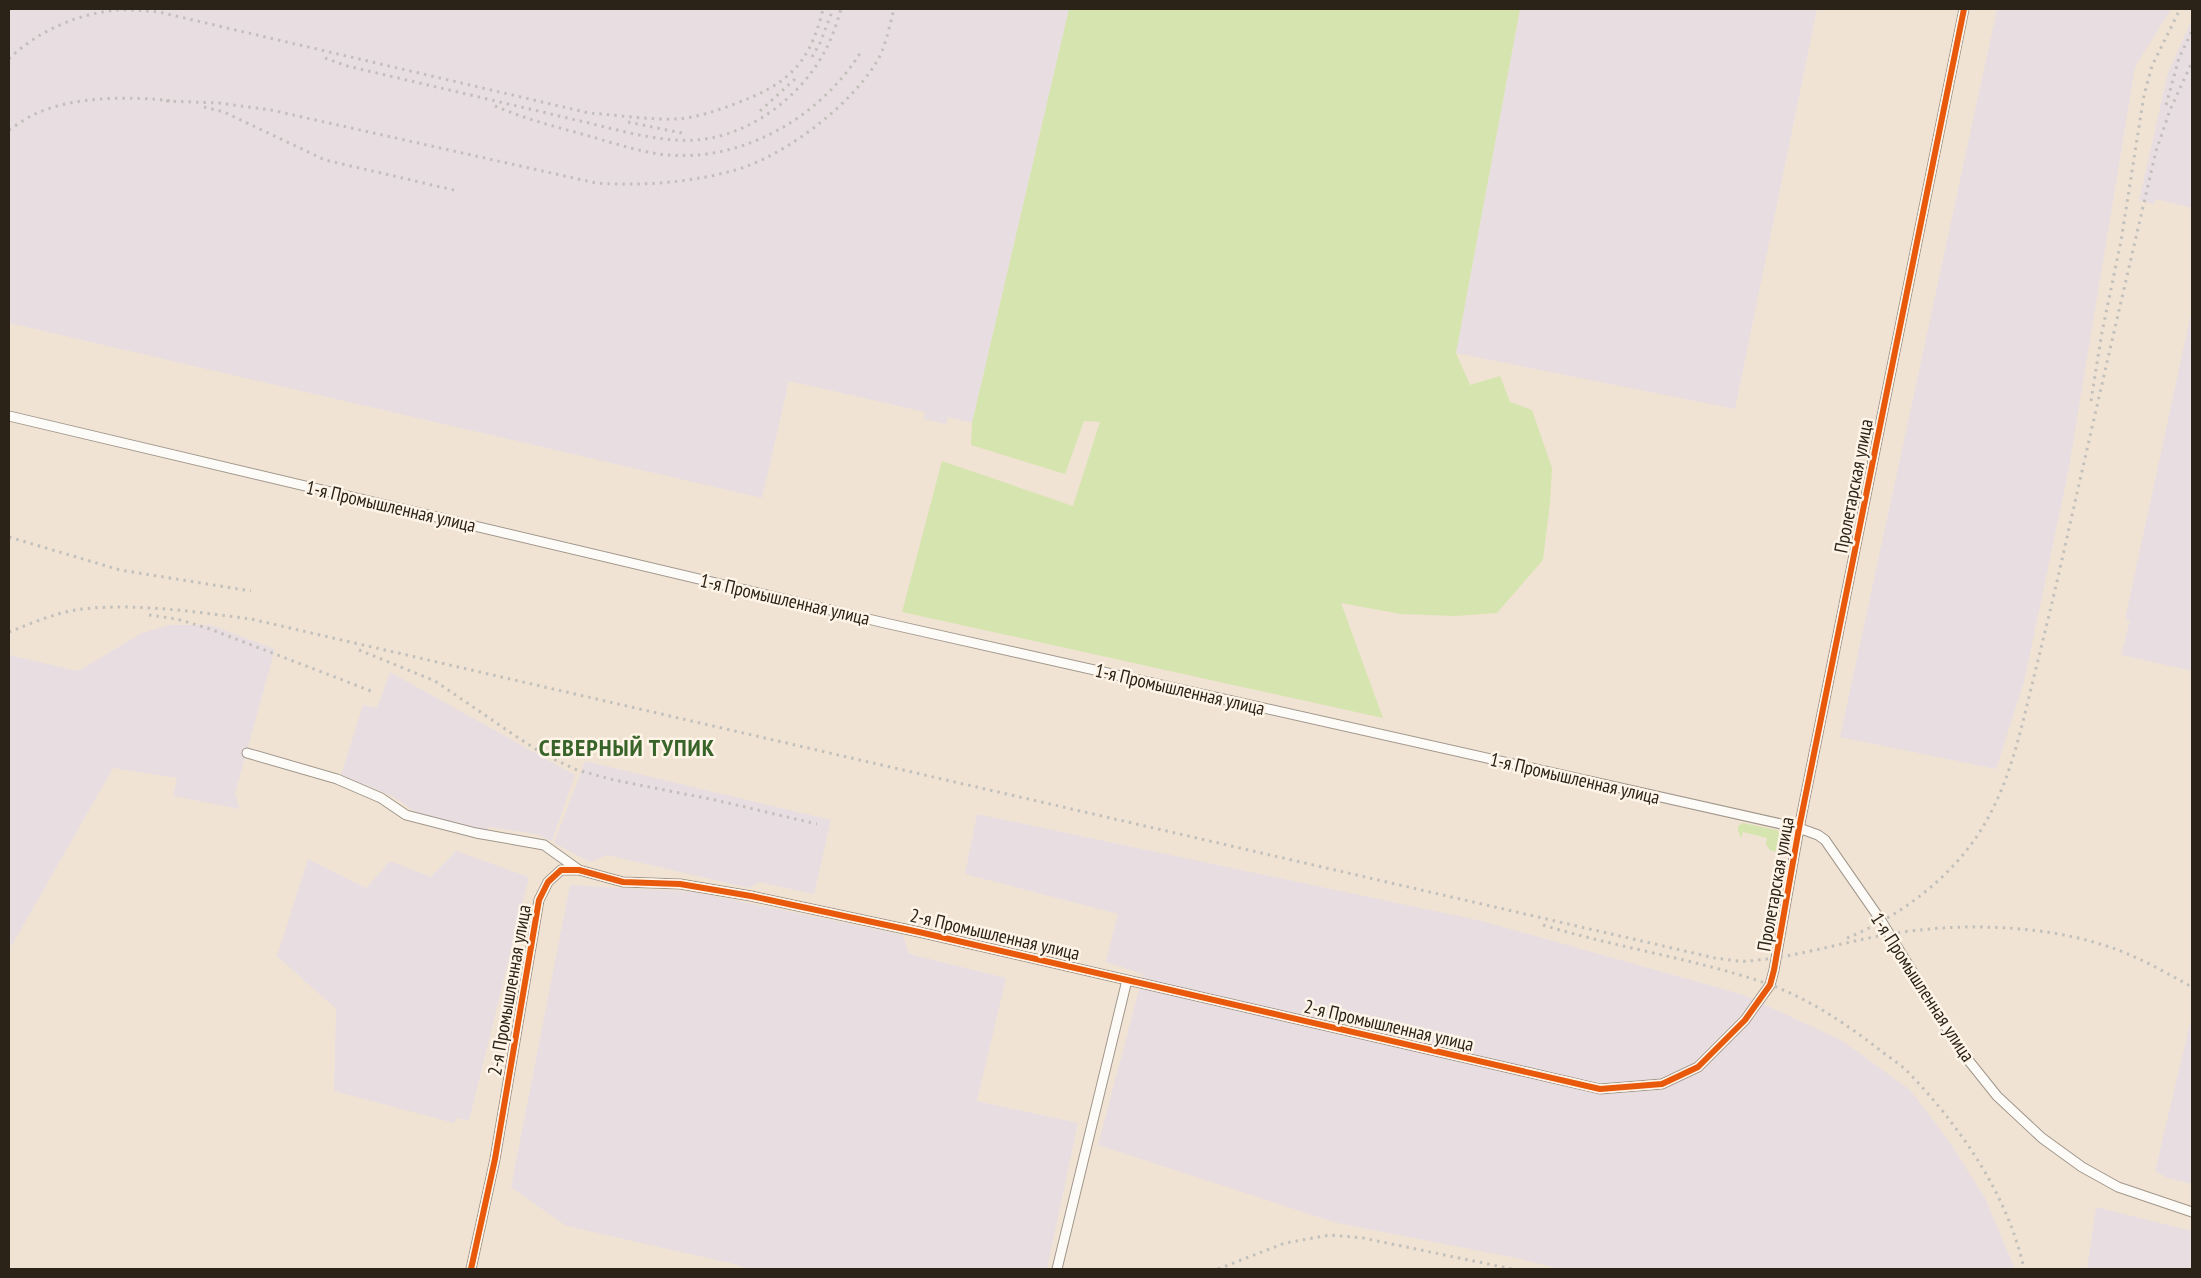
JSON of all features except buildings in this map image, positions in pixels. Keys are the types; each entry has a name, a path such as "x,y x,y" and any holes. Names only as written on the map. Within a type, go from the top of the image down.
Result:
{"street":[{"name":"Пролетарская улица","path":"1774,970 1799,828 1964,9"},
{"name":"1-я Промышленная улица","path":"9,416 885,623 1799,828 1818,835 1825,840 1882,922 1961,1051 1997,1096 2042,1138 2082,1167 2118,1187 2192,1212"},
{"path":"247,753 337,779 381,798 406,815 476,833 544,845 579,870"},
{"name":"2-я Промышленная улица","path":"471,1269 495,1159 539,900 548,882 561,870 579,870 623,882 680,884 756,897 1600,1089 1662,1084 1698,1067 1745,1020 1770,985 1774,970"},
{"path":"1057,1269 1127,980"}],"shaded area":[{"path":"9,9 1069,9 972,423 948,417 946,424 924,419 925,412 789,381 762,498 9,323"},
{"path":"1520,9 1817,9 1735,409 1456,353"},
{"path":"1997,9 2171,9 2135,67 2069,468 2024,682 1996,769 1840,737"},
{"path":"2192,19 2192,208 2156,199 2154,204 2139,201 2168,72"},
{"path":"2192,309 2192,671 2121,655 2130,620 2125,619"},
{"path":"169,625 211,625 275,649 235,794 240,809 173,796 177,778 113,768 12,945 9,943 9,655 78,671 142,633"},
{"path":"390,672 575,775 552,841 536,834 490,827 486,830 420,815 392,796 341,775 363,705 377,708"},
{"path":"585,761 831,820 814,894 759,882 749,888 607,855 590,862 554,843"},
{"path":"977,814 1482,921 1744,995 1843,1041 1910,1090 1949,1141 1985,1198 2015,1269 1560,1269 1521,1259 1337,1223 1098,1145 1143,974 1106,962 1118,914 965,874"},
{"path":"456,851 529,877 469,1121 457,1118 454,1123 334,1091 336,1009 277,956 308,859 366,888 390,861 431,877"},
{"path":"570,885 695,892 903,935 909,954 1006,978 977,1101 1078,1123 1047,1269 750,1269 566,1226 511,1187"},
{"path":"2192,1015 2192,1184 2167,1178 2155,1171"},
{"path":"2096,1207 2192,1231 2192,1269 2087,1269"}],"green space":[{"path":"1069,9 1520,9 1456,353 1470,385 1500,376 1510,402 1532,410 1552,468 1543,560 1497,613 1456,616 1401,614 1341,603 1383,718 902,612 942,461 1073,506 1100,422 1084,421 1065,474 971,445 972,423"},
{"path":"1743,823 1777,830 1783,838 1783,847 1777,852 1770,850 1766,844 1767,838 1743,832 1741,838 1738,826"},
{"path":"1782,867 1787,871 1786,882 1780,885 1775,880 1778,870"}],"railway":[{"path":"9,59 20,49 46,32 75,19 120,10 159,12 589,113 677,119 698,116 732,105 751,98 781,81 802,60 810,46 823,9"},
{"path":"812,57 820,43 833,9"},
{"path":"325,58 347,66 635,134 666,139 696,140 716,137 735,131 771,112 787,99 802,84 825,51 841,9"},
{"path":"166,101 219,103 271,110 596,183 646,184 679,181 712,176 748,166 769,156 811,130 848,97 864,80 876,63 885,44 894,9"},
{"path":"2091,401 2102,332 2121,241 2144,95 2152,66 2180,9"},
{"path":"2166,105 2179,58 2192,31"},
{"path":"495,106 549,125 649,152 689,155 719,152 748,144 775,132 801,116 845,74 862,50"},
{"path":"1847,938 1867,929 1906,906 1942,877 1972,844 2000,794 2021,730 2156,151 2170,110 2192,62"},
{"path":"760,111 795,79"},
{"path":"9,130 35,114 67,104 121,98 172,101"},
{"path":"204,107 224,112 325,160 458,191"},
{"path":"628,122 682,133"},
{"path":"9,537 120,570 251,591"},
{"path":"9,632 63,613 103,607 167,609 251,619 1715,958 1749,961 1802,953 1872,937 1915,930 1995,927 2049,932 2100,944 2136,957 2192,987"},
{"path":"149,615 177,619 210,629 371,691"},
{"path":"359,650 435,681 545,755 577,770 614,780 715,800 817,824"},
{"path":"1543,925 1715,968 1771,985 1815,1006 1856,1032 1908,1072 1946,1115 1980,1163 1994,1188 2017,1242 2024,1269"},
{"path":"1218,1269 1285,1243 1330,1235 1363,1238 1512,1269"}],"cycle path":[{"path":"471,1269 495,1159 539,900 548,882 561,870 579,870 623,882 680,884 751,896 919,932 1600,1089 1662,1084 1698,1067 1745,1020 1770,985 1774,970 1799,828 1964,9"}],"district":[{"name":"СЕВЕРНЫЙ ТУПИК","path":"627,748"}]}
